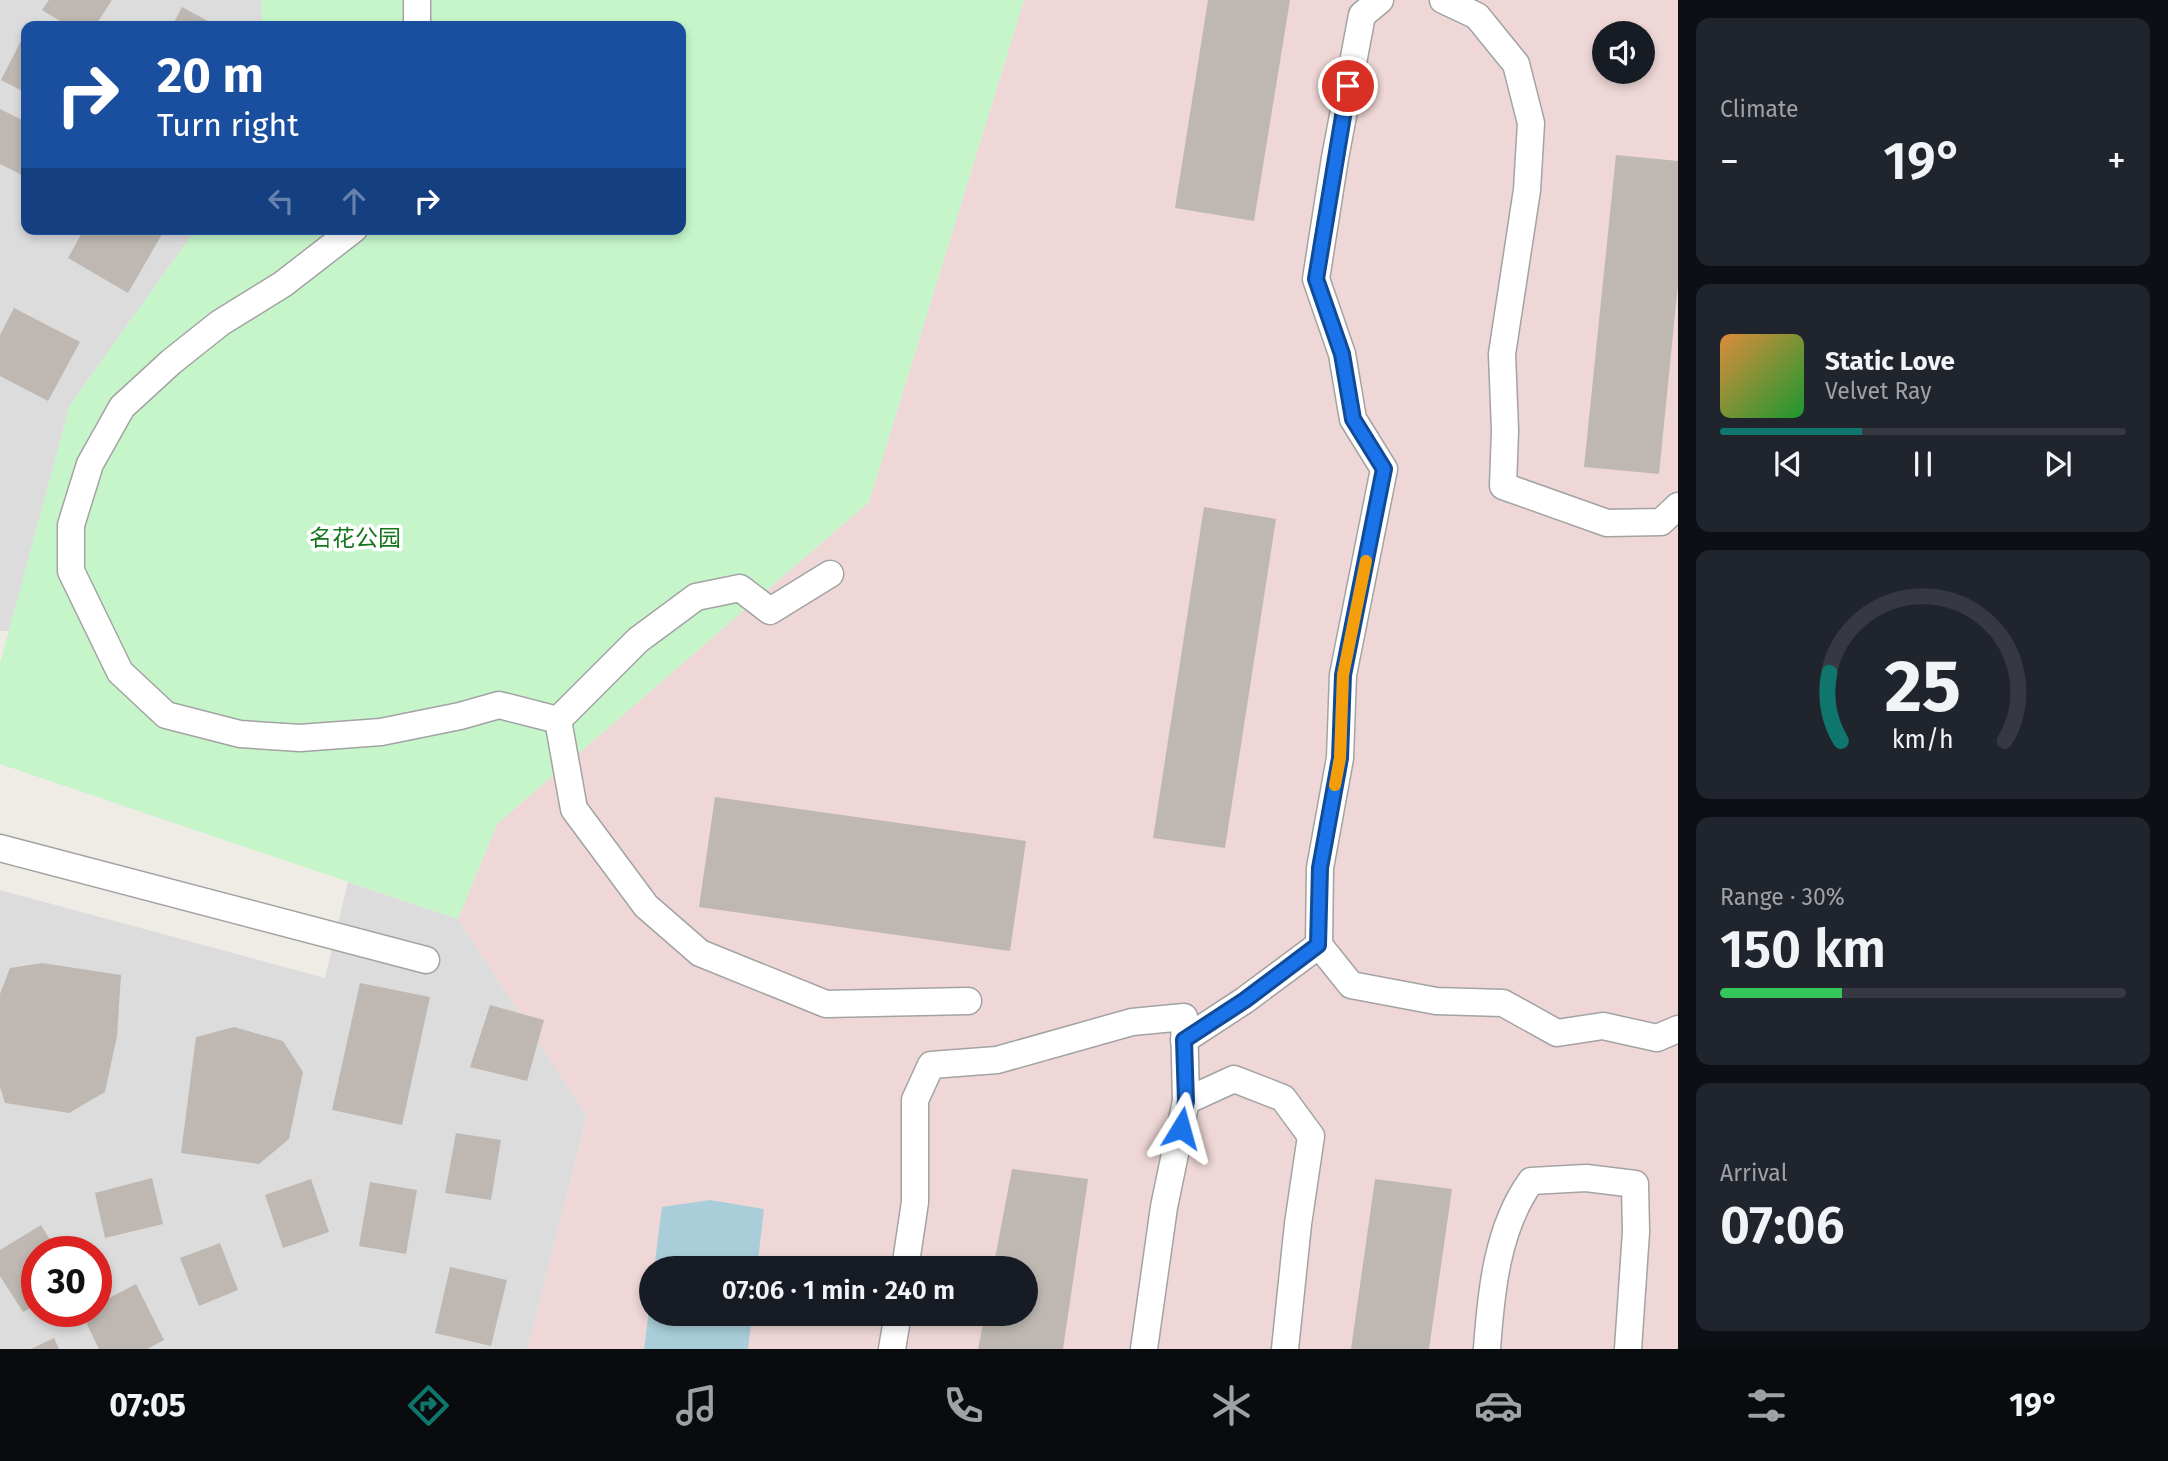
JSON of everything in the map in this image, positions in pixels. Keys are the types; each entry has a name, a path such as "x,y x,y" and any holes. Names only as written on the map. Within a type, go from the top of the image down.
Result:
{"street":[{"path":"416,0 417,21"},
{"path":"1380,0 1362,15 1316,279 1342,354 1353,419 1384,469 1343,675 1340,758 1320,868 1318,945 1351,985 1436,1001 1503,1003 1557,1033 1603,1026 1657,1038 1678,1029"},
{"path":"1443,0 1477,16 1516,64 1531,123 1527,190 1503,354 1503,486 1607,523 1661,522 1678,506"},
{"path":"346,235 283,284 220,323 122,407 90,464 71,525 71,570 120,672 166,715 240,734 300,738 381,732 499,705 558,720"},
{"path":"558,720 638,640 696,597 740,588 770,611 830,574"},
{"path":"558,720 574,809 646,906 700,953 826,1004 968,1001"},
{"path":"0,848 426,960"},
{"path":"1184,1040 1245,1000 1318,945"},
{"path":"907,1256 915,1202 915,1100 931,1065 997,1060 1132,1022 1184,1017 1186,1101 1164,1208 1144,1349"},
{"path":"1186,1101 1234,1079 1283,1098 1311,1136 1298,1224 1285,1349"},
{"path":"1488,1349 1499,1252 1517,1200 1531,1181 1586,1178 1635,1184 1636,1231 1629,1349"},
{"path":"892,1349 896,1326"}],"shaded area":[{"path":"0,0 262,0 262,21 21,21 21,235 192,235 70,405 9,631 0,631"},
{"path":"1024,0 1678,0 1678,1349 528,1349 587,1116 458,919 497,824 869,502"},
{"path":"348,882 458,919 587,1116 528,1349 0,1349 0,890 325,978"}],"green space":[{"name":"名花公园","path":"262,0 1024,0 869,502 497,824 458,919 0,764 0,663 70,405 192,235 686,235 686,21 262,21"}],"water":[{"path":"710,1200 764,1209 759,1256 656,1256 662,1207"},
{"path":"647,1326 751,1326 748,1349 644,1349"}],"building":[{"path":"49,0 112,0 98,21 60,21 42,10"},
{"path":"1208,0 1290,0 1254,221 1175,208"},
{"path":"182,7 208,21 175,21"},
{"path":"21,41 21,90 1,80"},
{"path":"0,109 21,120 21,174 0,164"},
{"path":"1616,155 1678,161 1678,284 1659,474 1584,467"},
{"path":"81,235 162,235 128,293 68,258"},
{"path":"14,308 80,342 48,401 0,376 0,335"},
{"path":"1204,507 1276,519 1225,848 1153,838"},
{"path":"715,797 1026,841 1010,951 699,907"},
{"path":"42,963 121,975 117,1036 105,1092 69,1113 5,1103 0,1087 0,994 10,968"},
{"path":"360,983 430,997 402,1125 332,1110"},
{"path":"490,1005 544,1020 527,1081 470,1067"},
{"path":"234,1027 283,1041 303,1072 289,1139 259,1164 181,1153 196,1037"},
{"path":"456,1133 501,1140 491,1200 445,1193"},
{"path":"1012,1169 1088,1179 1063,1349 978,1349 983,1326 1038,1326 1038,1256 995,1256"},
{"path":"152,1178 163,1224 105,1236 95,1193"},
{"path":"311,1179 329,1232 283,1248 265,1195"},
{"path":"1375,1179 1452,1189 1429,1349 1351,1349"},
{"path":"370,1182 417,1190 406,1254 359,1246"},
{"path":"41,1225 48,1236 23,1236"},
{"path":"21,1237 21,1309 0,1276 0,1250"},
{"path":"220,1243 238,1290 199,1306 180,1258"},
{"path":"450,1267 507,1280 491,1346 435,1333"},
{"path":"136,1284 164,1340 147,1349 99,1349 88,1327 112,1327 112,1297"},
{"path":"54,1338 59,1349 31,1349"}],"slow traffic":[{"path":"1335,785 1340,758 1343,675 1366,561"}],"route":[{"path":"1181,1128 1186,1101 1184,1040 1245,1000 1318,945 1320,868 1340,758 1343,675 1384,469 1353,419 1342,354 1316,279 1348,86"}]}
